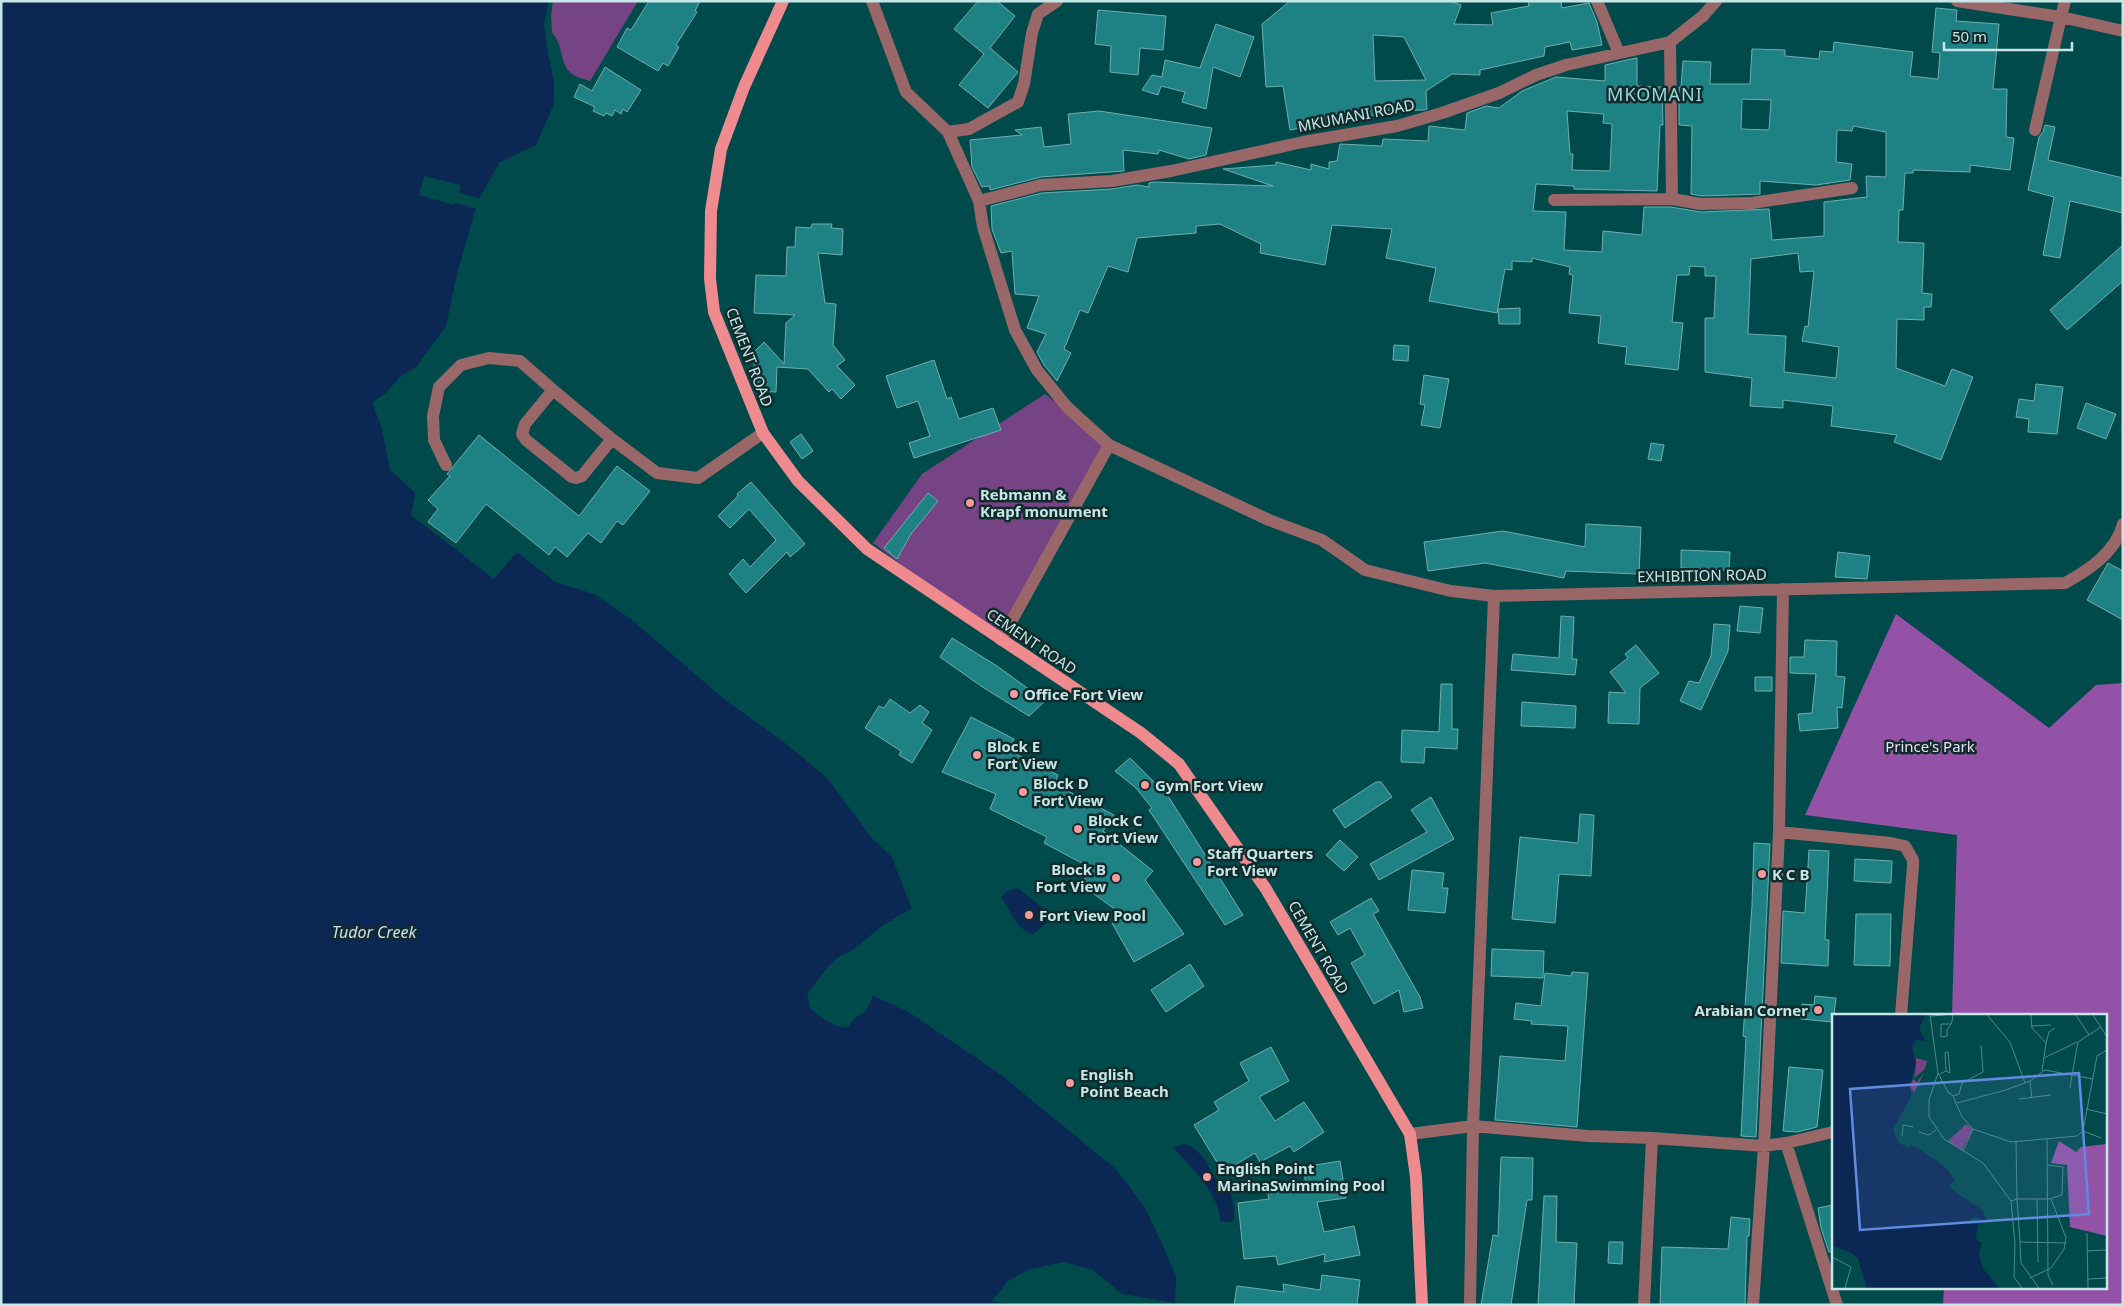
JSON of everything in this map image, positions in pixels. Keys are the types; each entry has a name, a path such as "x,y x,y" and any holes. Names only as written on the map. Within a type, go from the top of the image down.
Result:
{"main road":[{"name":"CEMENT ROAD","path":"783,1 744,88 721,149 711,211 710,279 714,312 763,433 798,482 867,549 1141,733 1178,764 1266,888 1410,1134 1416,1177 1422,1305"}],"street":[{"path":"872,1 906,92 948,132 969,129 1018,102 1024,84 1032,33 1038,14 1057,1"},
{"path":"1597,1 1619,53"},
{"name":"MKUMANI ROAD","path":"979,201 1041,185 1112,181 1171,172 1303,142 1397,126 1499,93 1536,75 1566,65 1670,42 1702,16 1716,1"},
{"path":"1957,1 2062,16 2123,31"},
{"path":"2035,130 2065,1"},
{"path":"1670,42 1672,199"},
{"name":"EXHIBITION ROAD","path":"948,132 979,201 983,227 1015,330 1037,370 1067,407 1109,445 1269,520 1322,540 1366,570 1451,591 1494,596 2066,583 2088,571 2122,532"},
{"path":"1554,200 1672,199 1701,204 1752,203 1852,188"},
{"path":"446,465 434,440 433,416 438,387 461,365 489,358 520,361 612,439 657,473 698,478 763,433"},
{"path":"553,390 526,424 522,434 526,440 572,478 576,478 582,476 612,439"},
{"path":"1001,640 1109,445"},
{"path":"1753,1305 1764,1146 1779,832 1784,589"},
{"path":"1470,1305 1473,1126 1494,596"},
{"path":"1779,832 1891,842 1905,846 1913,860 1913,866 1901,1014"},
{"path":"1410,1134 1473,1126 1588,1136 1652,1138 1764,1146 1832,1132"},
{"path":"1644,1305 1652,1138"},
{"path":"1786,1143 1832,1286"},
{"path":"1833,1288 1838,1305"}],"shaded area":[{"path":"553,1 638,1 590,81 580,78 567,69 556,38 552,33 551,16"},
{"path":"1045,394 1109,445 998,638 873,543 922,474"}],"green space":[{"name":"Prince's Park","path":"1896,614 2049,728 2096,685 2123,683 2123,1305 1943,1305 1944,1288 2106,1288 2106,1014 1952,1014 1957,835 1805,815"}],"water":[{"name":"Tudor Creek","path":"1,1 549,1 544,24 554,81 554,104 536,145 500,162 478,200 457,274 446,326 417,366 400,377 386,393 372,402 382,429 390,470 415,493 411,515 494,579 517,552 555,582 594,594 632,620 724,699 788,745 828,779 872,838 892,857 912,909 882,926 852,951 865,992 907,1011 1000,1074 1117,1170 1145,1208 1163,1246 1176,1276 1175,1303 1122,1294 1093,1270 1064,1262 1030,1269 1008,1281 992,1301 1010,1305 1,1305"},
{"name":"Fort View Pool","path":"1018,888 1044,909 1048,922 1033,934 1017,923 1001,897 1008,891"},
{"name":"English Point MarinaSwimming Pool","path":"1185,1144 1201,1155 1219,1182 1229,1191 1234,1215 1234,1219 1230,1222 1221,1221 1219,1210 1209,1190 1173,1147"}],"pier":[{"path":"424,176 461,185 459,193 482,199 478,209 455,203 454,205 419,195"},
{"path":"726,696 790,743 829,777 874,836 894,856 914,908 913,911 884,928 855,952 865,974 868,991 872,993 872,999 865,1012 855,1018 848,1027 839,1027 825,1020 810,1008 807,994 838,957 852,951 882,926 912,908 892,857 872,838 828,779 788,745 724,699"}],"building":[{"path":"649,1 700,1 695,11 697,12 676,45 679,47 668,66 663,63 658,71 617,47 627,28 631,30"},
{"path":"978,1 997,1 1015,16 990,48 1018,72 988,108 959,85 984,54 954,29"},
{"path":"1290,1 1450,1 1461,5 1454,24 1493,25 1491,13 1529,6 1528,1 1561,1 1562,8 1589,3 1597,22 1602,45 1572,50 1570,42 1545,47 1544,56 1480,70 1480,75 1452,74 1426,91 1427,109 1425,110 1375,111 1376,115 1290,130 1283,86 1266,87 1262,24","holes":["1373,35 1404,37 1426,80 1375,81"]},
{"path":"1936,8 1957,10 1956,21 1999,24 1993,89 2007,89 2006,137 2014,138 2010,170 1970,165 1970,172 1913,170 1913,173 1905,173 1903,210 1899,210 1898,242 1924,243 1922,293 1932,294 1931,307 1924,307 1924,320 1897,319 1896,368 1945,386 1952,369 1973,377 1941,460 1894,442 1897,435 1831,426 1833,406 1783,400 1783,408 1750,406 1752,378 1705,372 1705,318 1714,318 1716,276 1705,276 1705,267 1690,266 1689,275 1677,275 1672,322 1683,323 1678,370 1625,364 1627,347 1598,343 1601,316 1569,313 1573,275 1569,274 1570,267 1532,258 1532,262 1512,261 1512,270 1505,269 1497,313 1429,301 1436,268 1386,258 1392,229 1332,225 1325,265 1260,253 1261,244 1220,224 1196,226 1196,233 1137,238 1128,272 1108,266 1088,313 1080,310 1064,349 1071,353 1057,381 1044,365 1037,352 1046,334 1027,328 1039,296 1015,294 1012,251 1001,253 992,229 991,206 1042,193 1112,189 1137,185 1149,187 1149,183 1154,182 1273,186 1223,169 1276,165 1276,162 1311,170 1311,164 1329,169 1329,162 1337,161 1340,144 1382,146 1383,139 1428,141 1429,126 1465,130 1467,113 1486,106 1499,108 1522,91 1556,77 1605,81 1605,65 1637,58 1637,86 1662,87 1663,125 1660,125 1657,191 1574,189 1574,186 1536,184 1533,211 1566,212 1564,250 1602,252 1603,231 1642,235 1644,207 1671,207 1701,212 1769,209 1772,240 1824,236 1824,202 1867,197 1866,176 1886,177 1886,132 1853,126 1852,131 1837,130 1836,162 1852,164 1850,180 1816,185 1760,181 1760,194 1702,196 1691,194 1692,126 1679,125 1679,87 1681,87 1683,61 1711,62 1710,84 1750,84 1752,49 1785,50 1785,56 1819,59 1820,51 1833,52 1834,42 1913,52 1910,76 1938,79 1940,53 1932,52","holes":["1742,99 1771,100 1769,130 1741,129","1567,111 1604,114 1603,123 1612,124 1610,171 1572,170 1573,154 1570,154","1798,253 1800,272 1814,271 1808,327 1805,326 1802,341 1839,347 1836,378 1784,372 1786,336 1748,334 1751,259"]},
{"path":"1098,10 1166,16 1163,50 1140,48 1138,75 1110,72 1111,46 1095,44"},
{"path":"1216,24 1254,37 1240,77 1213,67 1206,109 1182,102 1185,92 1161,86 1158,95 1142,90 1152,75 1162,77 1165,60 1200,68"},
{"path":"605,67 641,90 627,112 623,109 621,114 615,110 612,116 606,113 604,116 593,111 595,107 574,97 580,84 592,91"},
{"path":"1099,111 1212,128 1206,155 1189,159 1159,150 1158,154 1123,150 1124,171 1041,177 990,190 990,186 982,187 972,167 970,140 1022,135 1015,130 1041,127 1044,147 1071,144 1068,114"},
{"path":"2045,125 2055,127 2048,160 2123,178 2123,213 2070,201 2060,258 2043,255 2054,197 2028,190 2039,137"},
{"path":"812,224 832,224 831,228 843,229 842,255 818,253 825,303 836,304 833,345 845,360 837,366 855,385 841,399 832,389 829,392 808,369 777,367 776,392 755,391 754,388 754,352 764,342 784,364 786,323 795,315 754,313 756,275 786,276 787,247 795,247 796,227 811,228"},
{"path":"2123,245 2123,281 2067,330 2050,310"},
{"path":"1520,308 1520,324 1499,324 1498,309"},
{"path":"1394,345 1409,346 1408,361 1393,360"},
{"path":"934,360 947,399 951,397 959,419 993,408 1001,430 914,458 909,443 930,436 918,401 897,408 886,376"},
{"path":"1424,375 1449,379 1440,428 1421,425 1425,405 1420,404"},
{"path":"2036,384 2063,387 2057,434 2028,432 2029,419 2016,417 2019,399 2034,401"},
{"path":"2086,403 2116,414 2106,439 2077,428"},
{"path":"801,434 813,451 802,459 790,442"},
{"path":"479,435 579,516 617,466 650,491 623,525 617,521 601,543 588,533 567,557 555,547 549,555 486,504 456,543 428,522 438,509 428,500 450,476 447,474"},
{"path":"1651,443 1664,445 1661,461 1648,459"},
{"path":"751,482 805,544 790,557 787,552 746,593 729,574 743,559 750,567 776,540 749,509 730,528 718,516 738,496 737,494"},
{"path":"928,493 938,501 911,534 897,559 884,548"},
{"path":"1586,524 1641,527 1639,574 1566,571 1564,578 1485,563 1428,571 1424,542 1503,531 1585,547"},
{"path":"1681,550 1730,552 1729,570 1681,568"},
{"path":"1838,552 1870,556 1867,579 1835,577"},
{"path":"2108,563 2123,571 2123,620 2087,600"},
{"path":"1740,606 1763,608 1760,633 1737,631"},
{"path":"1561,616 1574,617 1572,659 1577,659 1575,675 1511,670 1513,654 1559,658"},
{"path":"1714,624 1730,625 1728,651 1701,710 1680,701 1689,681 1699,683 1711,656"},
{"path":"952,638 997,666 1045,701 1029,716 981,686 940,657"},
{"path":"1805,640 1837,641 1836,676 1845,677 1842,708 1837,707 1838,728 1800,731 1798,714 1812,713 1816,674 1790,673 1790,657 1804,657"},
{"path":"1636,645 1659,673 1640,688 1639,724 1608,723 1609,692 1626,693 1610,672 1628,658 1625,654"},
{"path":"1755,677 1772,677 1772,691 1755,691"},
{"path":"1441,684 1452,684 1452,729 1458,729 1457,749 1425,747 1424,763 1401,762 1402,730 1439,732"},
{"path":"890,699 910,713 920,705 929,712 922,723 932,730 912,763 899,755 901,751 865,728 879,706 884,708"},
{"path":"1522,702 1576,706 1575,728 1521,726"},
{"path":"971,717 1014,739 1008,750 1058,775 1054,784 1114,815 1103,831 1153,871 1145,880 1184,934 1134,962 1112,923 1123,915 1080,884 1093,869 1044,843 1047,837 990,809 996,794 942,772"},
{"name":"Staff Quarters Fort View","path":"1130,758 1168,796 1243,915 1225,925 1149,810 1152,808 1136,788 1115,771"},
{"path":"1376,782 1381,782 1392,797 1345,828 1333,810"},
{"path":"1431,797 1454,839 1379,880 1370,864 1427,832 1411,810"},
{"path":"1580,814 1594,815 1591,876 1559,874 1555,923 1512,919 1520,837 1578,843"},
{"path":"1340,840 1358,857 1344,871 1326,855"},
{"path":"1754,843 1770,844 1756,1137 1741,1136 1746,1037 1743,1036 1752,905"},
{"path":"1809,850 1829,851 1825,940 1829,940 1828,966 1781,963 1783,911 1805,913"},
{"path":"1855,859 1892,861 1891,883 1854,881"},
{"path":"1412,870 1444,873 1442,888 1448,888 1445,913 1408,910"},
{"path":"1371,898 1379,911 1373,914 1420,997 1423,1008 1404,1012 1399,990 1374,1004 1351,963 1365,955 1350,928 1338,935 1330,922"},
{"path":"1856,914 1891,914 1890,966 1854,965"},
{"path":"1492,949 1544,951 1543,978 1491,976"},
{"path":"1190,964 1204,986 1166,1012 1151,990"},
{"path":"1572,972 1588,973 1577,1127 1495,1120 1500,1056 1565,1061 1568,1026 1531,1024 1532,1021 1514,1019 1516,1003 1541,1006 1545,973 1571,976"},
{"name":"Arabian Corner","path":"1815,996 1836,998 1832,1022 1801,1019 1802,1004 1814,1005"},
{"path":"1271,1047 1289,1081 1259,1097 1275,1121 1304,1102 1324,1132 1294,1152 1290,1146 1260,1162 1255,1153 1223,1172 1194,1125 1219,1110 1214,1102 1249,1081 1240,1063"},
{"path":"1789,1067 1823,1070 1817,1127 1797,1132 1783,1131"},
{"path":"1501,1157 1533,1158 1532,1200 1527,1200 1511,1305 1481,1305 1493,1235 1498,1236"},
{"path":"1340,1161 1346,1198 1317,1202 1324,1232 1354,1226 1360,1255 1324,1262 1325,1254 1278,1265 1276,1256 1244,1259 1238,1203 1269,1199 1267,1190 1306,1184 1303,1167"},
{"path":"1544,1196 1557,1196 1556,1242 1577,1243 1574,1305 1538,1305"},
{"path":"1832,1205 1832,1252 1829,1252 1821,1228 1818,1208"},
{"path":"1731,1217 1750,1219 1749,1236 1747,1236 1745,1305 1660,1305 1662,1247 1728,1249"},
{"path":"1609,1242 1623,1242 1622,1264 1608,1263"},
{"path":"1322,1275 1360,1280 1357,1305 1234,1305 1237,1286 1284,1292 1283,1284 1320,1290"}],"place":[{"name":"Rebmann & Krapf monument","path":"970,503"},
{"name":"Office Fort View","path":"1014,694"},
{"name":"Block E Fort View","path":"977,755"},
{"name":"Gym Fort View","path":"1145,785"},
{"name":"Block D Fort View","path":"1023,792"},
{"name":"Block C Fort View","path":"1078,829"},
{"name":"Staff Quarters Fort View","path":"1197,862"},
{"name":"K C B","path":"1762,874"},
{"name":"Block B Fort View","path":"1116,878"},
{"name":"Fort View Pool","path":"1029,915"},
{"name":"Arabian Corner","path":"1818,1010"},
{"name":"English Point Beach","path":"1070,1083"},
{"name":"English Point MarinaSwimming Pool","path":"1207,1177"}],"district":[{"name":"MKOMANI","path":"1655,94"}]}
